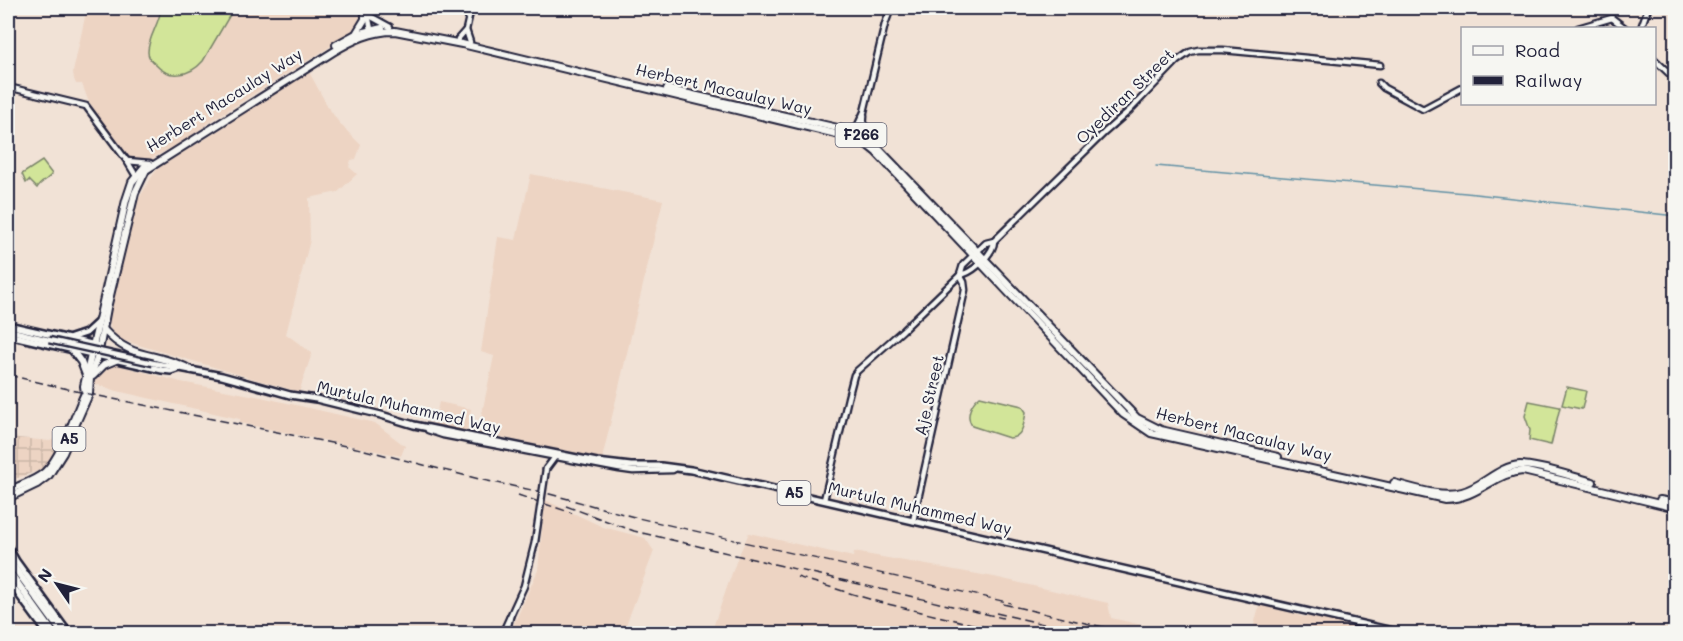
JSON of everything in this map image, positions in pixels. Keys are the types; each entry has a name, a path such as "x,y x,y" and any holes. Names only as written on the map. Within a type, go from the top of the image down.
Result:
{"highway":[{"path":"356,34 364,22 366,11"},
{"name":"Herbert Macaulay Way","path":"97,345 99,321 126,200 136,176 150,163 356,34 371,29 390,27 458,39 630,82 693,94 851,131 863,136 878,148 1123,414 1151,433 1445,499 1469,495 1510,473 1523,471 1676,506"},
{"name":"Herbert Macaulay Way","path":"97,345 104,329 135,194 146,170 333,52 364,35 383,31 395,31 462,44 857,138 876,152 976,253"},
{"path":"104,329 127,350 178,363 192,370"},
{"name":"A5","path":"8,490 35,479 50,467 84,395 97,345"},
{"path":"72,350 88,376 116,360"},
{"name":"A5","path":"8,498 37,484 52,471 88,396 88,376"},
{"path":"8,559 54,633"},
{"path":"8,570 63,633"}],"main road":[{"path":"66,339 80,336 99,321"},
{"path":"8,325 97,345"},
{"path":"8,335 94,356"},
{"name":"A5","path":"94,356 162,370 171,371 180,368"},
{"name":"Murtula Muhammed Way","path":"180,368 222,376 414,425 597,462 691,470 1406,633"},
{"path":"8,546 16,561 69,633"},
{"path":"8,580 48,633"}],"street":[{"path":"458,39 466,30 471,8"},
{"path":"863,136 864,112 891,8"},
{"path":"1641,27 1648,8"},
{"path":"366,11 390,27"},
{"path":"366,11 371,29"},
{"path":"1581,27 1612,18 1624,27"},
{"path":"466,30 470,42"},
{"name":"Oyediran Street","path":"994,241 1093,143 1130,110 1151,86 1190,52 1222,50 1380,65"},
{"path":"1656,61 1676,80"},
{"path":"1379,83 1423,109 1461,89"},
{"path":"8,87 86,106 136,176"},
{"path":"851,131 858,125 864,112"},
{"path":"127,161 150,163"},
{"path":"824,500 854,375 960,274 969,272 982,260 992,249 994,241 989,241 960,267 960,274"},
{"name":"Aje Street","path":"913,520 965,290 960,274"},
{"path":"8,330 180,368"},
{"path":"414,425 443,435 633,471 691,470"},
{"path":"504,633 524,586 535,542 546,469 543,454"},
{"path":"546,469 555,457"}],"shaded area":[{"path":"87,8 360,8 364,16 357,30 217,117 187,139 149,160 142,161 130,158 116,146 88,100 82,84 76,84 74,79 73,72"},
{"path":"308,70 340,124 361,145 356,159 351,160 349,167 357,174 338,192 309,198 310,240 286,334 312,353 299,392 118,339 110,328 109,316 134,207 158,168 215,133"},
{"path":"531,174 663,200 602,459 478,432 494,356 481,352 498,237 516,240"},
{"path":"114,364 181,382 261,397 375,423 405,446 401,456 240,423 240,419 117,391 92,383 100,373"},
{"path":"439,402 471,409 466,433 434,426"},
{"path":"8,437 50,441 58,437 60,441 54,460 40,470 15,479 8,487"},
{"path":"545,500 603,527 645,538 654,551 623,633 510,633 538,570"},
{"path":"749,533 853,557 854,552 994,577 1108,603 1111,618 1177,633 711,633 737,559"},
{"path":"1261,605 1280,608 1303,617 1312,616 1388,633 1252,633"}],"green space":[{"path":"161,8 234,8 203,61 186,73 173,74 152,62 148,52"},
{"path":"42,161 52,174 37,188 29,180 26,183 22,174"},
{"path":"1567,387 1586,391 1582,409 1562,405"},
{"path":"980,396 1022,406 1026,412 1020,433 1009,438 972,426 969,418 970,410"},
{"path":"1529,401 1560,407 1551,445 1529,440 1530,430 1525,416"}],"waterway":[{"path":"1156,166 1466,193 1676,216"}],"railway":[{"path":"8,375 89,394 361,449 483,480 546,493 638,518 1011,603"},
{"path":"518,495 572,513"},
{"path":"566,506 634,531 1003,618"},
{"path":"797,577 879,602 1014,634"},
{"path":"1003,604 1133,634"},
{"path":"996,613 1087,634"},
{"path":"1126,627 1158,634"}]}
